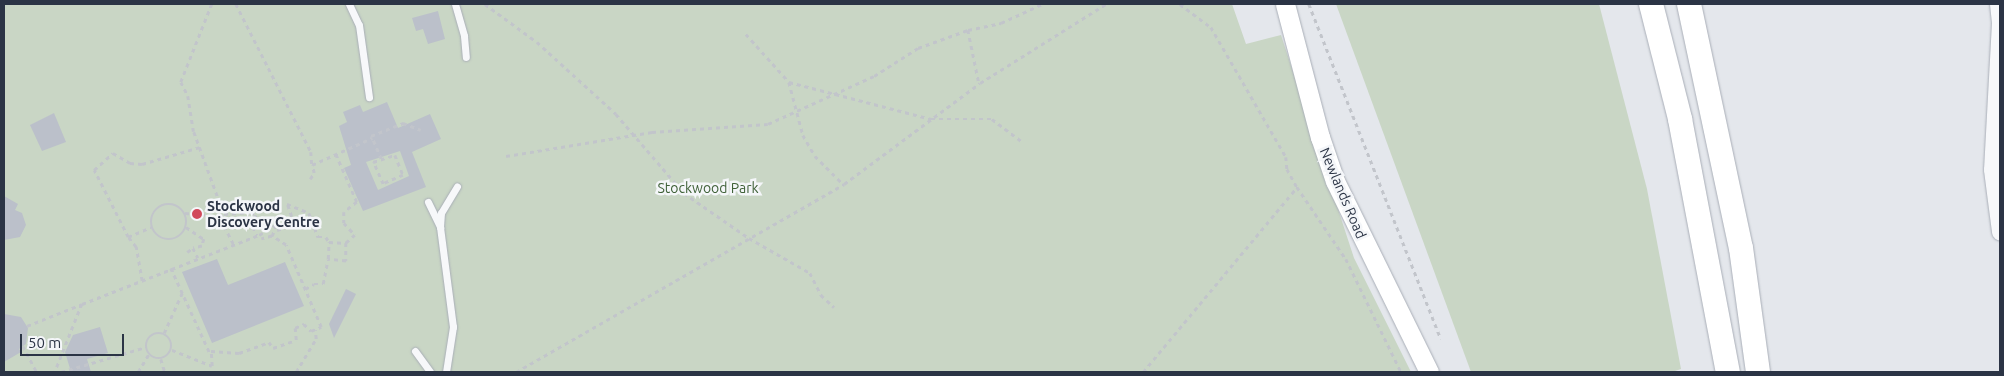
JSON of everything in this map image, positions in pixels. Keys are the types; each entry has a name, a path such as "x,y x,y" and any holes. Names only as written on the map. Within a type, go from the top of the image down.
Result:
{"highway":[{"path":"1651,4 1680,119 1728,372"},
{"path":"1689,4 1741,248 1758,372"}],"main road":[{"name":"Newlands Road","path":"1285,4 1320,137 1335,181 1429,372"}],"street":[{"path":"1998,4 2000,23 1992,170 2000,232"}],"lane":[{"path":"349,4 359,25 369,97"},
{"path":"455,4 464,36 466,57"},
{"path":"446,372 453,328 440,227 441,213 457,186"},
{"path":"428,202 440,227"},
{"path":"415,351 430,372"}],"path":[{"path":"212,4 181,82 188,96 200,147 224,214"},
{"path":"236,4 311,152 314,173 310,179"},
{"path":"485,4 537,42 616,114 684,193 749,238 810,273 821,295 834,307"},
{"path":"506,156 634,135 768,124 874,76 918,48 968,30 1001,23 1042,4"},
{"path":"516,372 844,184 980,83 1106,4"},
{"path":"1180,4 1211,28 1286,156 1287,169 1346,259 1401,372"},
{"path":"1309,4 1441,339"},
{"path":"968,30 980,83"},
{"path":"746,34 789,82 803,136 815,156 844,184"},
{"path":"789,82 831,95 869,101 931,119 992,119 1022,142"},
{"path":"312,165 372,138 371,136 403,123 421,130"},
{"path":"372,138 381,160"},
{"path":"142,281 136,247 128,237 94,170 113,153 130,163 142,164 200,147"},
{"path":"329,242 346,243 355,235 344,223 344,212 357,202 336,154"},
{"path":"395,155 404,175 382,184 374,162 381,160 395,155"},
{"path":"1143,372 1297,186"},
{"path":"277,230 294,224 287,204 309,212 318,237 326,237 329,242 323,284 314,284 305,289"},
{"path":"184,213 185,227 178,237 170,240 156,234 151,227 153,212 159,206 175,205 184,213 209,215 221,222"},
{"path":"232,244 219,217 224,214 251,212 256,215 253,227 257,235"},
{"path":"27,326 257,235 277,224 272,236"},
{"path":"128,237 151,227"},
{"path":"185,227 204,239 202,246 187,252"},
{"path":"210,353 217,350 229,355 239,354 269,342 273,348 296,340 296,328 304,324 311,331 321,327 286,245 272,236 261,239"},
{"path":"328,259 346,261 346,243"},
{"path":"193,248 198,258"},
{"path":"171,268 183,290 214,363 212,366 172,350"},
{"path":"164,333 183,290"},
{"path":"55,372 82,304"},
{"path":"296,372 316,339 315,330"},
{"path":"161,359 149,354 146,347 151,335 164,333 171,339 172,350"},
{"path":"23,346 37,372"},
{"path":"61,372 146,347"},
{"path":"161,359 172,350"},
{"path":"138,372 149,354"},
{"path":"161,359 165,372"}],"green space":[{"name":"Stockwood Park","path":"4,4 1232,4 1246,44 1281,35 1354,258 1411,372 4,372"},
{"path":"1336,4 1599,4 1647,189 1681,369 1672,372 1471,372"}],"building":[{"path":"438,11 445,39 428,44 423,29 416,31 412,18"},
{"path":"387,102 398,128 430,114 441,139 412,152 426,187 363,211 344,168 351,165 339,126 347,122 343,112 360,105 363,112","holes":["400,151 409,176 378,190 366,162"]},
{"path":"54,113 66,142 42,151 30,125"},
{"path":"4,196 18,204 15,210 22,213 26,225 20,237 4,240"},
{"path":"217,259 228,285 285,262 304,306 212,343 182,272"},
{"path":"346,289 356,294 334,338 329,324"},
{"path":"4,314 21,317 28,328 26,344 19,349 21,352 4,362"},
{"path":"100,327 108,353 87,359 91,372 71,372 65,352 73,335"}],"place":[{"name":"Stockwood Discovery Centre","path":"197,214"}]}
